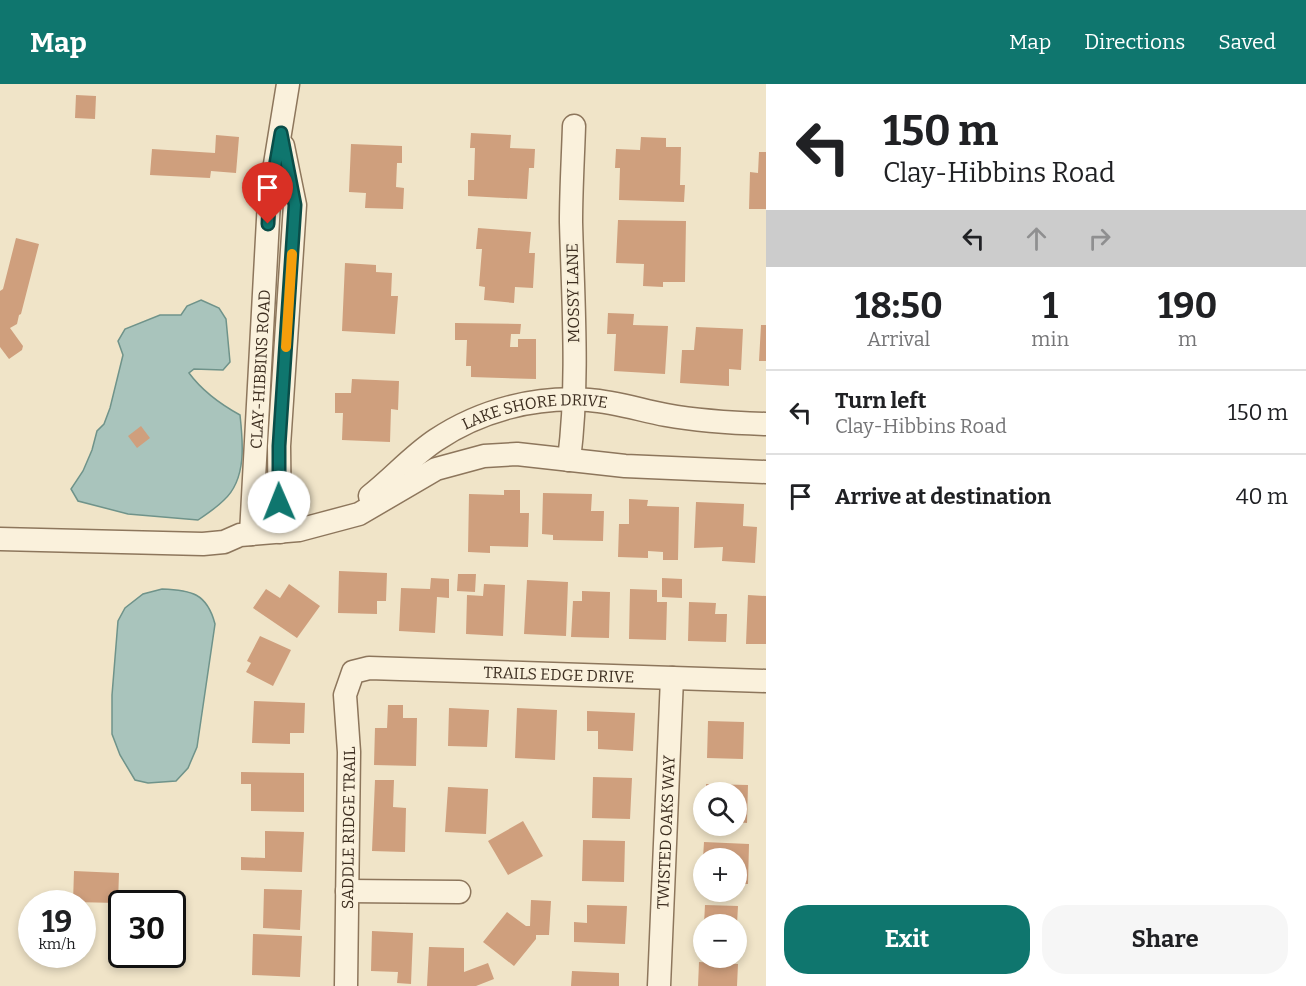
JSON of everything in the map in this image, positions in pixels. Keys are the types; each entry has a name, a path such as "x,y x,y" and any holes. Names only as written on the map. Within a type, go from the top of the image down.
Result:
{"street":[{"name":"CLAY-HIBBINS ROAD","path":"250,534 269,201 288,84"},
{"name":"MOSSY LANE","path":"569,460 573,399 574,300 571,219 574,126"},
{"name":"CLAY-HIBBINS ROAD","path":"280,532 279,446 295,205 281,133"},
{"name":"LAKE SHORE DRIVE","path":"334,521 372,495 421,451 455,429 492,412 512,406 573,399 607,402 692,419 766,424"},
{"name":"LAKE SHORE DRIVE","path":"250,534 317,527 359,514 436,470 467,459 500,454 624,466 766,472"},
{"path":"0,538 203,544 224,542 240,535 250,534"},
{"name":"TRAILS EDGE DRIVE","path":"353,672 369,668 766,681"},
{"name":"SADDLE RIDGE TRAIL","path":"346,986 349,752 345,695 353,672"},
{"name":"TWISTED OAKS WAY","path":"659,986 672,678"},
{"path":"347,891 459,892"}],"water":[{"path":"201,300 219,308 226,319 230,362 223,370 194,369 189,373 212,397 240,415 242,460 237,482 218,506 198,520 128,514 78,501 71,489 83,471 97,431 104,424 110,408 123,355 118,341 125,329 160,315 181,315 187,306"},
{"path":"162,589 196,595 207,606 215,624 197,747 188,768 176,781 148,783 135,780 120,755 112,734 112,695 118,621 125,608 143,594"}],"building":[{"path":"76,95 96,96 95,119 75,118"},
{"path":"471,133 511,135 510,148 535,149 534,168 529,168 527,199 468,196 468,180 474,180 475,148 470,148"},
{"path":"216,135 239,137 236,173 211,171 210,178 150,175 152,149 215,153"},
{"path":"641,137 666,138 666,147 681,147 680,185 685,185 684,202 619,200 620,168 615,168 616,149 640,150"},
{"path":"351,144 402,146 402,163 397,163 396,187 404,188 403,209 365,208 366,193 349,192"},
{"path":"759,152 766,152 766,209 749,209 750,172 758,173"},
{"path":"618,220 686,221 685,282 663,282 663,287 643,286 644,264 616,263"},
{"path":"478,228 531,232 529,253 535,253 533,288 515,287 514,303 484,300 485,287 479,286 482,249 476,249"},
{"path":"16,238 39,244 21,314 17,324 10,328 23,346 22,350 9,359 0,347 0,291 3,289"},
{"path":"345,263 376,265 376,272 392,273 391,296 398,296 395,334 342,331"},
{"path":"608,313 634,314 633,325 668,326 665,374 614,371 616,334 607,334"},
{"path":"455,323 521,324 520,334 511,334 510,347 518,347 518,339 536,339 536,379 471,377 471,366 466,366 467,340 455,340"},
{"path":"761,325 766,325 766,361 759,361"},
{"path":"696,327 743,329 741,370 729,369 729,386 680,383 682,350 694,350"},
{"path":"352,379 399,381 398,410 391,409 390,442 342,440 343,413 335,413 335,393 351,393"},
{"path":"141,426 150,438 137,448 128,436"},
{"path":"504,490 520,490 520,513 529,513 528,547 490,546 490,553 468,552 469,494 504,495"},
{"path":"543,493 592,494 591,511 604,511 603,541 553,540 553,535 542,534"},
{"path":"629,499 648,500 647,506 679,507 678,560 663,560 663,552 648,551 648,558 618,557 619,524 629,524"},
{"path":"696,502 744,504 743,526 757,527 755,563 722,561 723,547 694,548"},
{"path":"339,571 387,573 386,601 377,601 377,614 338,613"},
{"path":"458,574 476,574 475,592 457,591"},
{"path":"431,578 449,579 449,598 437,597 435,633 399,631 401,588 430,589"},
{"path":"662,578 682,579 682,598 662,597"},
{"path":"527,580 568,582 566,636 524,634"},
{"path":"289,584 320,606 297,638 253,608 266,589 280,598"},
{"path":"484,584 505,585 503,636 466,634 467,595 483,596"},
{"path":"630,589 657,590 657,602 667,602 666,640 629,639"},
{"path":"582,591 610,592 609,638 571,637 573,601 582,601"},
{"path":"748,595 766,596 766,644 746,644"},
{"path":"689,602 716,603 715,614 727,614 726,642 688,641"},
{"path":"260,636 291,650 273,686 246,672 251,663 247,661"},
{"path":"254,701 305,703 304,733 290,733 290,744 252,743"},
{"path":"388,705 403,705 403,718 417,718 416,766 374,765 375,728 387,728"},
{"path":"449,708 489,710 487,747 448,746"},
{"path":"517,708 557,710 555,760 515,758"},
{"path":"587,711 635,713 633,751 598,749 598,731 587,731"},
{"path":"708,721 744,722 743,759 707,758"},
{"path":"241,772 304,773 304,812 251,811 251,784 241,784"},
{"path":"593,777 632,778 630,819 592,818"},
{"path":"375,780 394,780 393,807 406,808 405,852 372,851"},
{"path":"448,787 488,789 486,834 445,832"},
{"path":"523,821 543,856 508,875 488,841"},
{"path":"265,831 304,832 302,872 241,870 241,857 265,858"},
{"path":"583,840 625,841 624,882 582,881"},
{"path":"704,842 749,844 748,884 747,848 704,848"},
{"path":"74,871 119,873 118,890 108,890 108,903 96,903 96,890 73,890"},
{"path":"264,889 302,890 300,930 263,928"},
{"path":"531,900 551,901 549,935 536,935 536,939 514,966 483,942 507,912 526,926 530,926"},
{"path":"587,905 627,906 625,944 574,942 574,922 587,923"},
{"path":"705,905 738,906 738,914 705,914"},
{"path":"372,931 413,933 411,984 397,983 398,972 371,971"},
{"path":"253,934 302,936 300,977 252,975"},
{"path":"429,947 464,948 464,972 488,963 494,979 476,986 427,986"},
{"path":"699,968 738,968 737,986 698,986"},
{"path":"572,971 619,973 619,986 571,986"}],"slow traffic":[{"path":"286,347 292,254"}],"route":[{"path":"268,224 269,201 281,133 295,205 279,446 279,502"}]}
